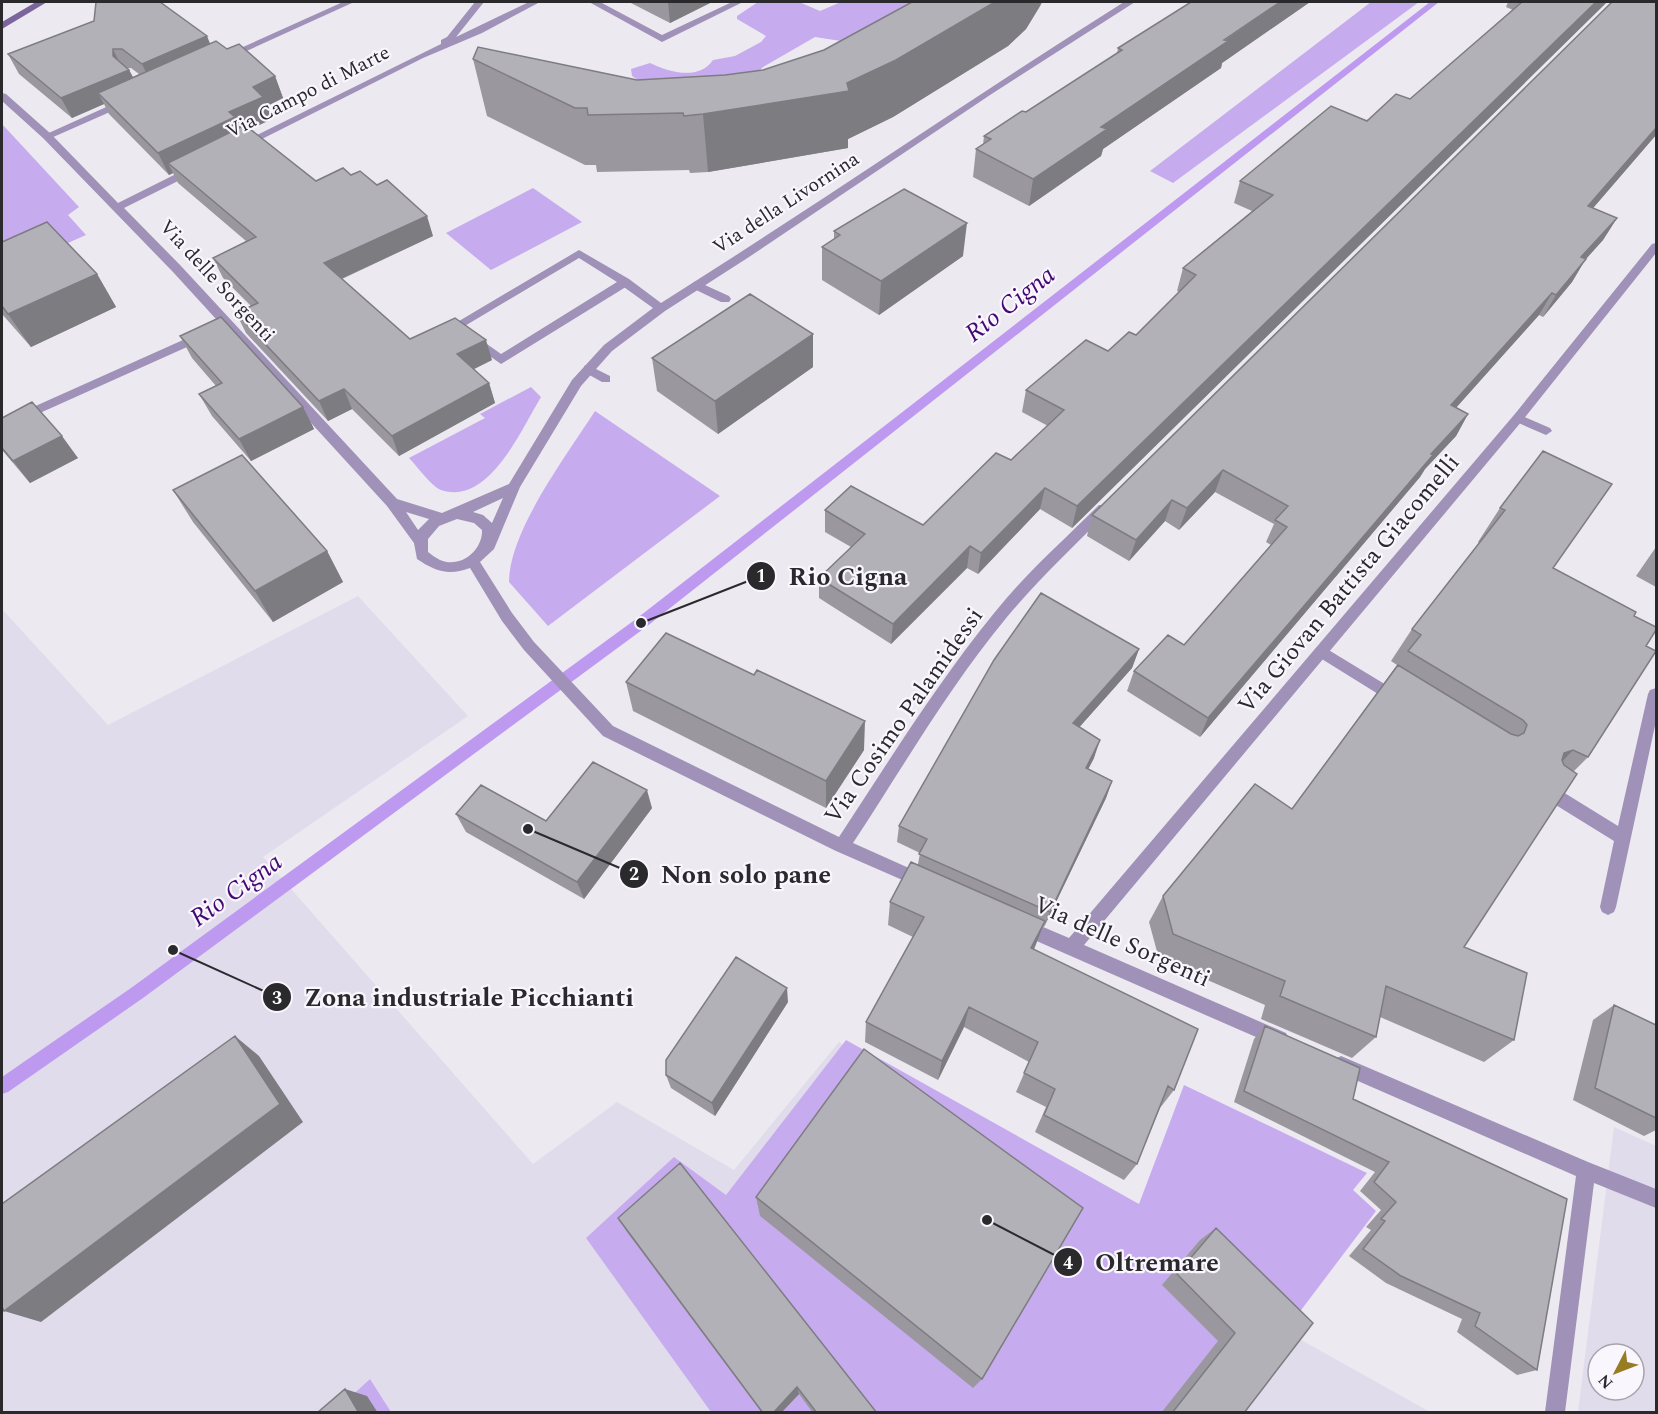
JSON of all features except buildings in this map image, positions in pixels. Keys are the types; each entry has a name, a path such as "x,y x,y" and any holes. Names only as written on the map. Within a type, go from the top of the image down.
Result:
{"street":[{"path":"2,26 42,2"},
{"name":"Via Campo di Marte","path":"232,150 450,39 479,2"},
{"name":"Via Campo di Marte","path":"420,56 479,31 535,2"},
{"path":"594,2 662,39 738,2"},
{"name":"Via della Livornina","path":"489,545 514,487 576,383 608,348 661,308 1127,2"},
{"path":"216,61 347,3"},
{"name":"Via delle Sorgenti","path":"2,96 47,136 184,277 392,502 420,542"},
{"path":"47,136 130,100"},
{"path":"116,208 200,166"},
{"name":"Via Giovan Battista Giacomelli","path":"1071,948 1518,418 1656,246"},
{"path":"625,282 501,360 455,327 579,253 625,282 661,308"},
{"path":"696,285 725,299"},
{"path":"2,426 183,344"},
{"path":"588,369 606,379"},
{"path":"1518,418 1546,431"},
{"path":"456,514 477,517 484,522 491,536 489,545 473,562 452,568 434,565 422,555 420,542 427,528 442,518 456,514 514,487"},
{"name":"Via Cosimo Palamidessi","path":"842,846 951,681 989,629 1036,575 1111,501"},
{"name":"Via delle Sorgenti","path":"392,502 442,518"},
{"path":"473,562 507,617 529,646 592,716 609,731 628,743 842,846 940,890"},
{"path":"1322,652 1413,709"},
{"path":"1608,907 1655,694"},
{"path":"1544,789 1623,838"},
{"name":"Via delle Sorgenti","path":"1005,919 1290,1043"},
{"path":"1323,1058 1587,1172 1656,1198"},
{"path":"1555,1413 1587,1172"}],"shaded area":[{"path":"758,2 799,2 820,11 841,2 936,2 854,43 815,37 763,67 760,70 758,81 641,82 632,76 631,69 650,63 674,72 700,71 713,60 735,56 761,42 766,36 737,19 737,16"},
{"path":"1371,2 1419,2 1173,183 1150,171"},
{"path":"2,124 79,207 68,215 86,235 2,272"},
{"path":"533,188 582,222 491,270 446,233"},
{"path":"531,387 541,397 524,428 502,462 474,487 458,492 441,490 409,458 485,418 480,414"},
{"path":"595,411 720,496 548,626 509,582 512,562 518,540 541,494"},
{"path":"358,596 468,716 263,857 533,1164 617,1102 734,1170 839,1042 1130,1244 1430,1412 2,1412 2,609 108,725"},
{"path":"846,1040 1139,1204 1184,1085 1367,1173 1353,1190 1376,1211 1224,1412 711,1412 586,1238 674,1157 726,1195"},
{"path":"1614,1127 1656,1146 1656,1412 1578,1412 1586,1349 1586,1402 1646,1402 1646,1342 1587,1342"},
{"path":"370,1379 391,1412 334,1412"}],"waterway":[{"name":"Rio Cigna","path":"2,1086 137,993 641,623 1435,2"}],"place":[{"name":"Rio Cigna","path":"641,623"},
{"name":"Non solo pane","path":"528,829"},
{"name":"Zona industriale Picchianti","path":"173,950"},
{"name":"Oltremare","path":"987,1220"}]}
